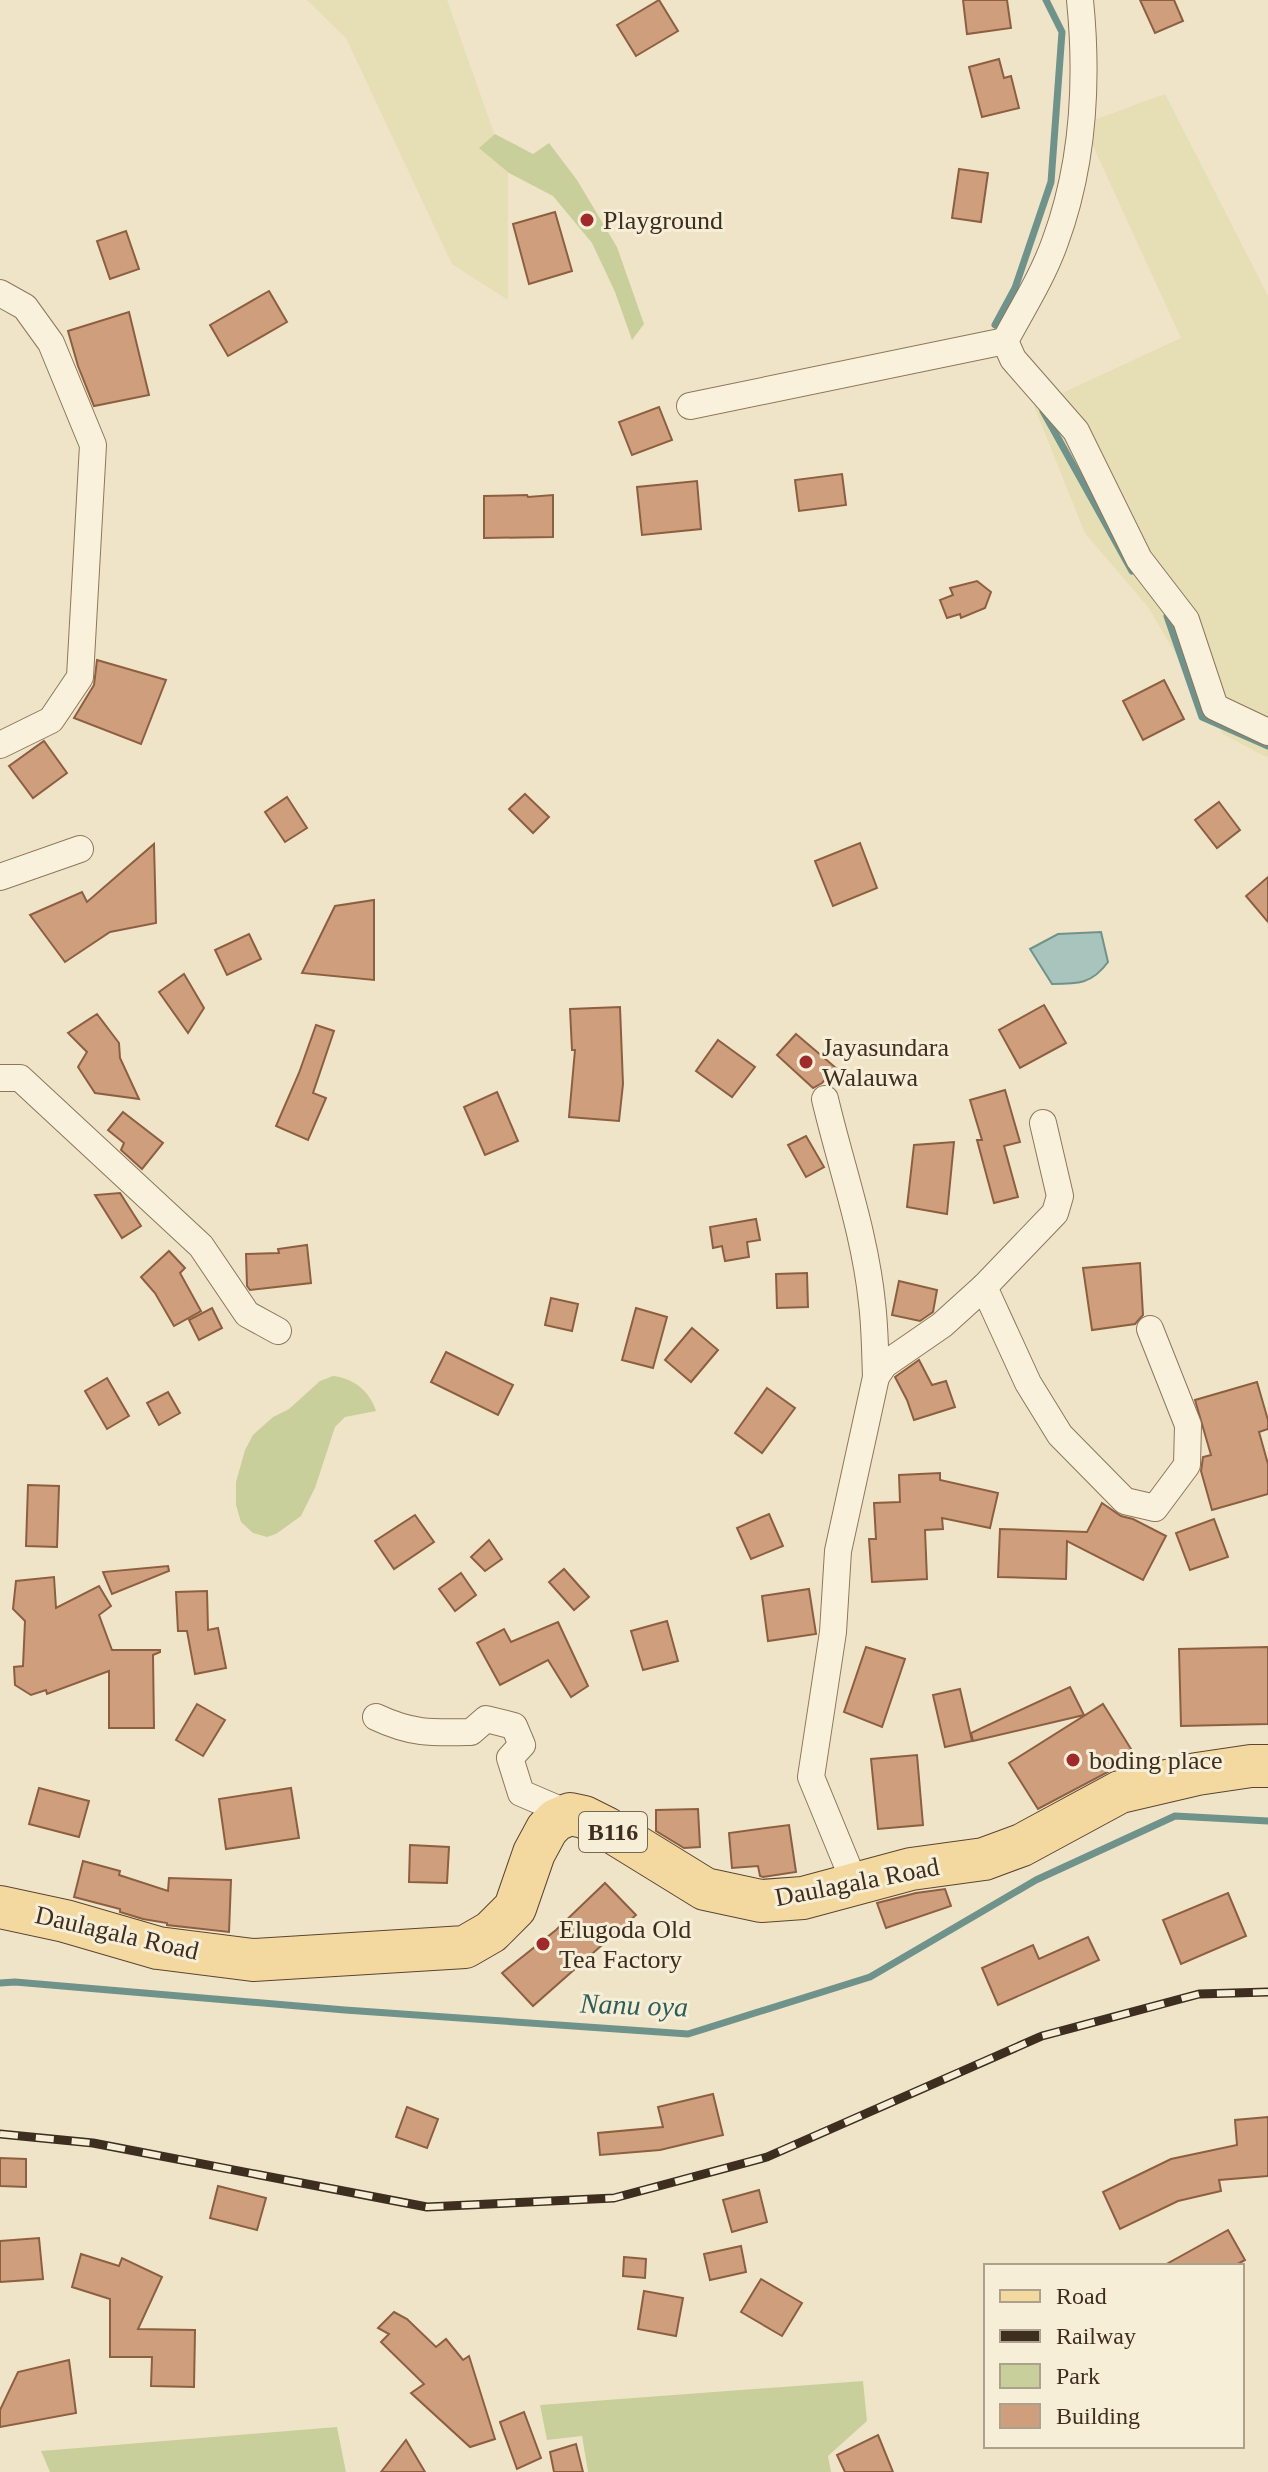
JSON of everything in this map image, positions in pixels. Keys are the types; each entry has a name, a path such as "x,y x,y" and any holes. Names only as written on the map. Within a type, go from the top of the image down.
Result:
{"main road":[{"name":"Daulagala Road","path":"0,1907 65,1921 158,1948 253,1960 465,1947 491,1932 515,1908 534,1853 547,1829 556,1820 570,1814 606,1828 705,1889 761,1901 803,1898 911,1869 984,1859 1022,1845 1120,1792 1197,1774 1268,1766"}],"street":[{"path":"1005,341 1055,244 1077,168 1084,43 1080,0"},
{"path":"0,293 25,307 51,343 93,445 80,677 51,720 0,745"},
{"path":"690,406 1005,341"},
{"path":"1005,341 1013,359 1076,431 1139,559 1186,620 1215,707 1268,732"},
{"path":"0,877 80,849"},
{"path":"0,1078 20,1078 201,1246 247,1314 278,1331"},
{"path":"825,1099 865,1263 872,1302 876,1377 838,1551 833,1632 811,1777 855,1884"},
{"path":"876,1377 884,1365 942,1325 984,1287 1055,1213 1060,1196 1043,1123"},
{"path":"984,1287 1028,1383 1060,1435 1125,1501 1155,1508 1187,1465 1188,1425 1150,1329"},
{"path":"376,1717 402,1730 471,1732 486,1719 514,1726 522,1745 510,1758 521,1793 570,1814"}],"shaded area":[{"path":"307,0 447,0 508,173 508,300 452,264 346,38"},
{"path":"1165,94 1268,296 1268,758 1223,734 1148,607 1085,533 1034,406 1181,338 1083,124"}],"green space":[{"name":"Playground","path":"495,134 533,154 549,143 577,180 617,247 644,324 632,340 615,292 592,243 553,196 509,173 479,148"},
{"path":"333,1376 360,1387 370,1397 376,1411 345,1417 335,1427 315,1488 301,1516 276,1534 267,1537 253,1533 241,1522 236,1505 236,1482 245,1450 253,1435 273,1417 289,1409 320,1381"},
{"path":"863,2381 867,2421 828,2456 831,2472 588,2472 582,2436 547,2440 540,2405"},
{"path":"337,2427 346,2472 50,2472 41,2451"}],"water":[{"path":"1101,932 1108,962 1096,975 1084,981 1052,984 1030,949 1058,934"}],"building":[{"path":"659,0 678,31 636,56 617,25"},
{"path":"963,0 1007,0 1011,28 967,34"},
{"path":"1140,0 1174,0 1183,21 1155,33"},
{"path":"999,59 1004,78 1011,76 1019,108 982,117 969,67"},
{"path":"959,169 988,173 981,222 952,218"},
{"path":"555,212 572,271 529,284 513,224"},
{"path":"126,231 139,269 110,279 97,241"},
{"path":"269,291 287,322 228,356 210,325"},
{"path":"129,312 149,395 94,406 68,331"},
{"path":"659,407 672,440 632,455 619,422"},
{"path":"842,474 846,505 799,511 795,480"},
{"path":"697,481 701,529 642,535 637,487"},
{"path":"553,495 553,537 484,538 484,496"},
{"path":"977,581 991,592 985,608 961,618 960,614 947,618 940,600 953,595 950,588"},
{"path":"97,660 166,680 141,744 74,718 94,685"},
{"path":"1164,680 1184,719 1143,740 1123,701"},
{"path":"44,741 67,773 33,798 9,766"},
{"path":"525,794 549,817 533,833 509,809"},
{"path":"287,797 307,828 285,842 265,812"},
{"path":"1219,802 1240,830 1217,848 1195,820"},
{"path":"860,843 877,888 833,906 815,861"},
{"path":"154,844 156,923 110,932 65,962 30,915 82,892 87,902"},
{"path":"1268,877 1268,922 1246,896"},
{"path":"374,900 374,980 302,973 335,906"},
{"path":"249,934 261,959 227,975 215,950"},
{"path":"184,974 204,1008 188,1033 159,992"},
{"path":"1044,1005 1066,1043 1020,1068 999,1030"},
{"path":"620,1007 623,1084 619,1121 569,1117 575,1050 572,1050 570,1009"},
{"path":"97,1014 119,1043 120,1058 139,1099 95,1093 78,1067 87,1052 68,1033"},
{"path":"316,1025 334,1031 313,1093 326,1098 308,1140 276,1126"},
{"name":"Jayasundara Walauwa","path":"796,1034 836,1068 813,1088 777,1055"},
{"path":"718,1040 755,1067 732,1097 696,1071"},
{"path":"1005,1090 1020,1142 1004,1146 1018,1197 994,1203 977,1140 982,1140 970,1100"},
{"path":"497,1092 518,1141 485,1155 464,1107"},
{"path":"123,1112 163,1143 142,1169 121,1150 124,1143 108,1130"},
{"path":"806,1136 824,1167 806,1177 788,1145"},
{"path":"954,1142 947,1214 907,1207 914,1145"},
{"path":"120,1193 141,1226 122,1238 95,1195"},
{"path":"756,1219 760,1240 747,1242 749,1257 725,1261 722,1246 713,1248 710,1227"},
{"path":"307,1245 311,1283 250,1290 247,1286 246,1254 279,1253 278,1249"},
{"path":"169,1251 185,1268 180,1273 201,1311 174,1326 155,1293 141,1277"},
{"path":"1140,1263 1143,1315 1135,1324 1092,1330 1083,1268"},
{"path":"807,1273 808,1307 777,1308 776,1274"},
{"path":"899,1281 937,1290 933,1312 920,1321 892,1315"},
{"path":"551,1298 578,1304 572,1331 545,1325"},
{"path":"212,1308 222,1328 199,1340 189,1320"},
{"path":"636,1308 667,1317 653,1368 622,1360"},
{"path":"692,1328 718,1350 691,1382 665,1360"},
{"path":"446,1352 513,1385 498,1415 431,1382"},
{"path":"919,1360 932,1385 946,1381 955,1407 914,1420 895,1377"},
{"path":"107,1378 129,1416 107,1429 85,1391"},
{"path":"1257,1382 1268,1420 1268,1429 1259,1432 1268,1464 1268,1494 1212,1510 1201,1471 1203,1457 1211,1455 1195,1400"},
{"path":"767,1388 795,1408 762,1453 735,1433"},
{"path":"168,1392 180,1413 159,1425 147,1403"},
{"path":"940,1473 940,1480 998,1493 990,1528 942,1518 943,1529 925,1530 927,1579 872,1582 869,1539 876,1539 874,1503 900,1502 899,1475"},
{"path":"28,1485 59,1486 57,1547 26,1546"},
{"path":"1102,1503 1121,1516 1166,1536 1143,1580 1067,1541 1066,1579 998,1577 1000,1529 1087,1532"},
{"path":"769,1514 783,1546 751,1559 737,1528"},
{"path":"415,1515 434,1542 394,1569 375,1541"},
{"path":"1214,1519 1228,1557 1190,1570 1176,1533"},
{"path":"489,1540 502,1559 485,1571 471,1557"},
{"path":"168,1566 169,1571 112,1594 103,1572"},
{"path":"564,1569 589,1597 574,1610 549,1582"},
{"path":"461,1573 476,1595 455,1611 439,1589"},
{"path":"54,1577 56,1608 99,1586 111,1606 99,1615 112,1650 160,1650 153,1655 154,1728 109,1728 109,1671 47,1694 46,1690 31,1695 15,1685 14,1667 23,1666 25,1621 13,1609 16,1581"},
{"path":"809,1589 816,1634 768,1641 762,1596"},
{"path":"207,1591 208,1630 218,1628 226,1668 195,1674 187,1631 178,1631 176,1592"},
{"path":"667,1621 678,1661 643,1670 631,1631"},
{"path":"558,1622 588,1686 571,1697 548,1660 500,1685 477,1643 504,1629 511,1642"},
{"path":"866,1647 905,1659 882,1727 844,1712"},
{"path":"1268,1647 1268,1724 1181,1726 1179,1649"},
{"path":"1070,1687 1084,1715 973,1741 971,1733"},
{"path":"960,1689 972,1741 945,1747 933,1695"},
{"path":"197,1704 225,1720 203,1756 176,1740"},
{"name":"boding place","path":"1103,1704 1136,1757 1038,1809 1009,1763"},
{"path":"917,1755 923,1825 878,1829 871,1759"},
{"path":"39,1788 89,1801 79,1837 29,1824"},
{"path":"291,1788 299,1838 226,1849 219,1799"},
{"path":"698,1809 700,1847 684,1848 656,1831 656,1810"},
{"path":"789,1825 796,1872 763,1877 758,1866 732,1868 729,1833"},
{"path":"410,1845 449,1847 447,1883 409,1882"},
{"path":"83,1861 120,1871 119,1875 168,1891 169,1878 231,1880 229,1932 167,1925 74,1897"},
{"path":"605,1883 636,1915 533,2006 502,1973 556,1930"},
{"path":"945,1889 951,1906 886,1928 877,1903"},
{"path":"1228,1893 1246,1936 1181,1964 1163,1920"},
{"path":"1088,1937 1099,1960 998,2005 982,1968 1033,1945 1039,1959"},
{"path":"713,2094 723,2135 660,2150 600,2155 598,2133 663,2127 658,2107"},
{"path":"407,2107 438,2119 427,2148 396,2137"},
{"path":"1268,2117 1268,2176 1219,2180 1221,2191 1178,2201 1120,2229 1103,2192 1171,2159 1237,2145 1235,2120"},
{"path":"0,2158 26,2159 26,2187 0,2186"},
{"path":"218,2186 266,2198 257,2230 210,2218"},
{"path":"759,2190 767,2222 732,2232 723,2200"},
{"path":"1228,2230 1245,2260 1238,2264 1167,2264"},
{"path":"39,2238 43,2279 0,2282 0,2241"},
{"path":"741,2246 746,2272 710,2280 704,2254"},
{"path":"81,2254 119,2266 122,2258 162,2277 138,2329 195,2330 194,2387 151,2386 152,2357 110,2357 110,2299 72,2287"},
{"path":"624,2257 646,2259 645,2278 623,2276"},
{"path":"761,2279 802,2303 782,2336 741,2312"},
{"path":"644,2291 683,2298 676,2336 638,2329"},
{"path":"394,2312 407,2319 436,2347 446,2339 463,2360 469,2356 495,2439 470,2447 411,2393 424,2384 381,2342 389,2334 378,2328"},
{"path":"69,2360 76,2413 0,2427 0,2410 18,2372"},
{"path":"524,2412 541,2458 517,2469 500,2422"},
{"path":"878,2435 893,2472 845,2472 837,2455"},
{"path":"406,2440 425,2472 381,2472"},
{"path":"576,2444 583,2472 554,2472 550,2452"}],"waterway":[{"path":"995,325 1015,288 1051,182 1062,32 1046,0"},
{"path":"1043,411 1132,571"},
{"path":"1167,616 1202,717 1268,746"},
{"name":"Nanu oya","path":"0,1983 688,2034 870,1977 1036,1880 1175,1816 1268,1821"}],"railway":[{"path":"0,2134 93,2143 427,2207 614,2198 767,2157 1042,2036 1199,1994 1268,1992"}],"place":[{"name":"Playground","path":"587,220"},
{"name":"Jayasundara Walauwa","path":"806,1062"},
{"name":"boding place","path":"1073,1760"},
{"name":"Elugoda Old Tea Factory","path":"543,1944"}]}
